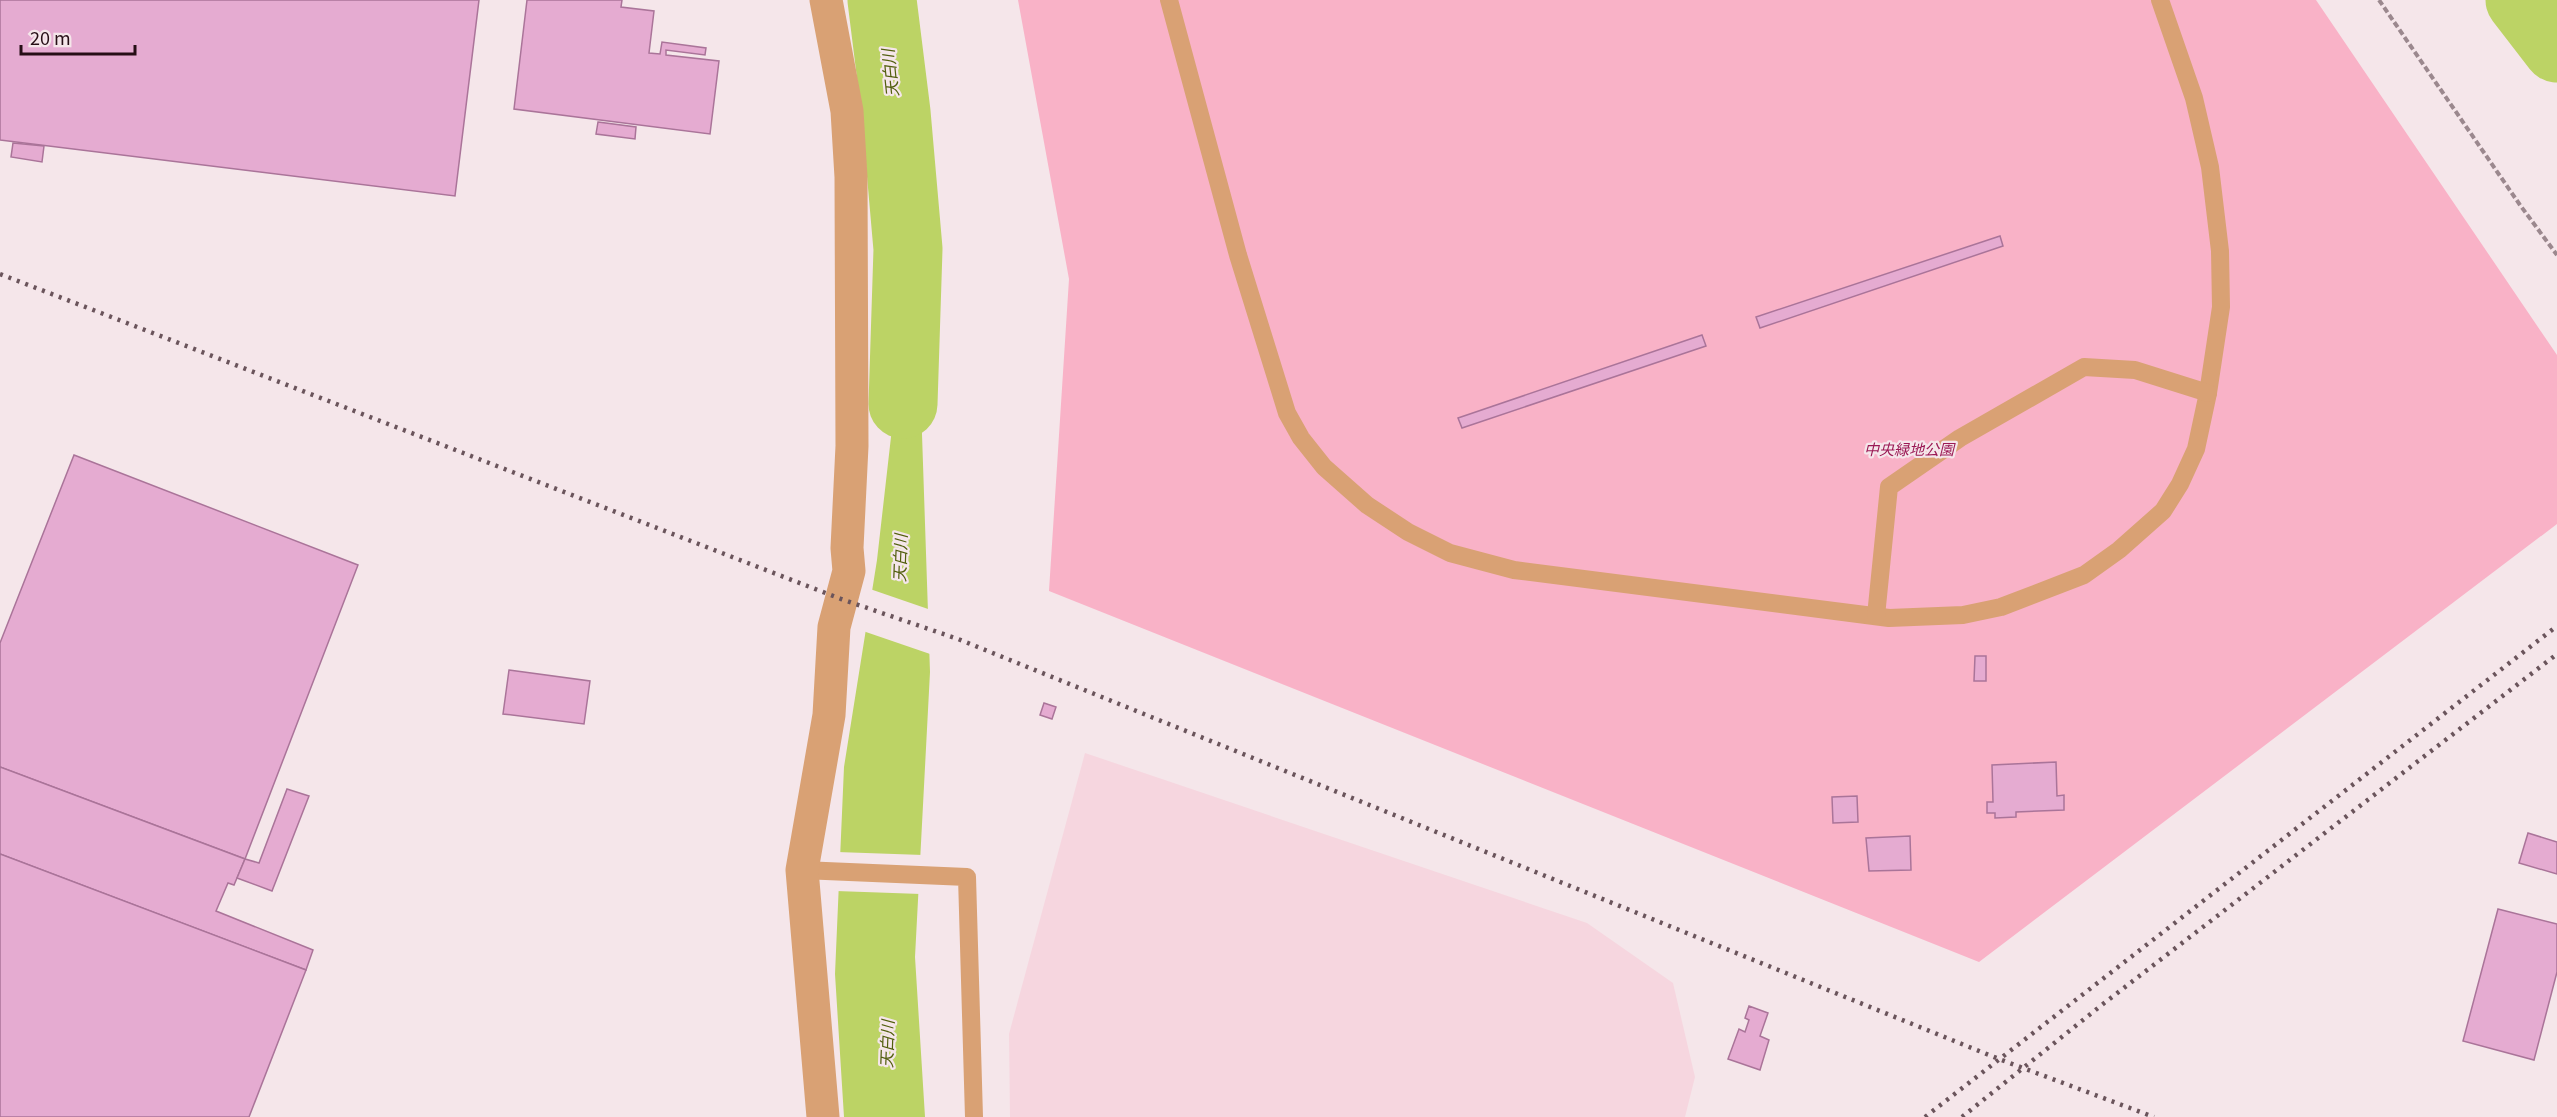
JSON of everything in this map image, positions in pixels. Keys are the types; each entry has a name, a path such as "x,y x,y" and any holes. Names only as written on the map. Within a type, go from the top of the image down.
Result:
{"street":[{"path":"823,1117 811,870 829,715 834,627 849,571 847,548 852,447 851,177 847,111 826,0"}],"lane":[{"path":"1169,0 1238,255 1287,413 1301,438 1324,467 1368,505 1408,532 1450,553 1514,570 1876,616 1963,615 2001,607 2084,575 2119,550 2163,511 2180,484 2196,449 2208,393 2221,307 2220,251 2210,167 2194,98 2160,0"},
{"path":"1876,616 1889,487 1960,438 2084,367 2135,370 2208,393"},
{"path":"811,870 950,875 967,878 974,1117"}],"path":[{"path":"2379,0 2557,255"}],"shaded area":[{"path":"1085,753 1587,923 1673,983 1695,1077 1685,1117 1010,1117 1009,1034"}],"green space":[{"name":"中央緑地公園","path":"1018,0 2316,0 2557,355 2557,524 1979,962 1049,591 1069,279"}],"water":[{"path":"915,226 930,672 915,957 925,1117 844,1117 835,974 844,767 877,560"}],"pier":[{"path":"870,589 931,610 933,655 863,631"},
{"path":"837,852 923,855 921,894 836,891"}],"building":[{"path":"0,0 479,0 455,196 0,140"},
{"path":"527,0 622,0 621,7 654,11 649,53 660,54 662,42 706,48 705,55 666,50 666,55 719,61 710,134 514,109"},
{"path":"598,122 636,127 635,139 596,134"},
{"path":"13,143 44,146 42,162 11,157"},
{"path":"2000,236 2003,246 1760,328 1756,317"},
{"path":"1702,335 1706,346 1462,428 1458,418"},
{"path":"74,455 358,565 245,859 0,767 0,643"},
{"path":"1975,656 1986,656 1986,681 1974,681"},
{"path":"509,670 590,681 584,724 503,714"},
{"path":"1044,703 1056,707 1052,719 1040,715"},
{"path":"2056,762 2057,796 2064,795 2064,810 2016,812 2016,817 1995,818 1995,813 1987,813 1987,802 1993,802 1992,765"},
{"path":"0,767 245,859 234,885 228,883 216,911 313,950 306,970 0,854"},
{"path":"287,789 309,796 272,891 237,878 245,859 259,863"},
{"path":"1857,796 1858,822 1833,823 1832,797"},
{"path":"2528,833 2557,842 2557,874 2519,863"},
{"path":"1910,836 1911,870 1869,871 1866,838"},
{"path":"0,854 306,970 249,1117 0,1117"},
{"path":"2498,909 2557,924 2557,972 2534,1060 2463,1041"},
{"path":"1749,1006 1768,1013 1760,1036 1769,1040 1760,1070 1728,1059 1739,1029 1745,1032 1749,1020 1745,1018"}],"waterway":[{"name":"天白川","path":"882,0 896,112 908,249 903,404"},
{"path":"2520,0 2557,48"}],"railway":[{"path":"0,274 841,599 958,639 1999,1059 2154,1117"},
{"path":"1925,1117 2557,626"},
{"path":"1962,1117 2103,1004 2557,654"}]}
